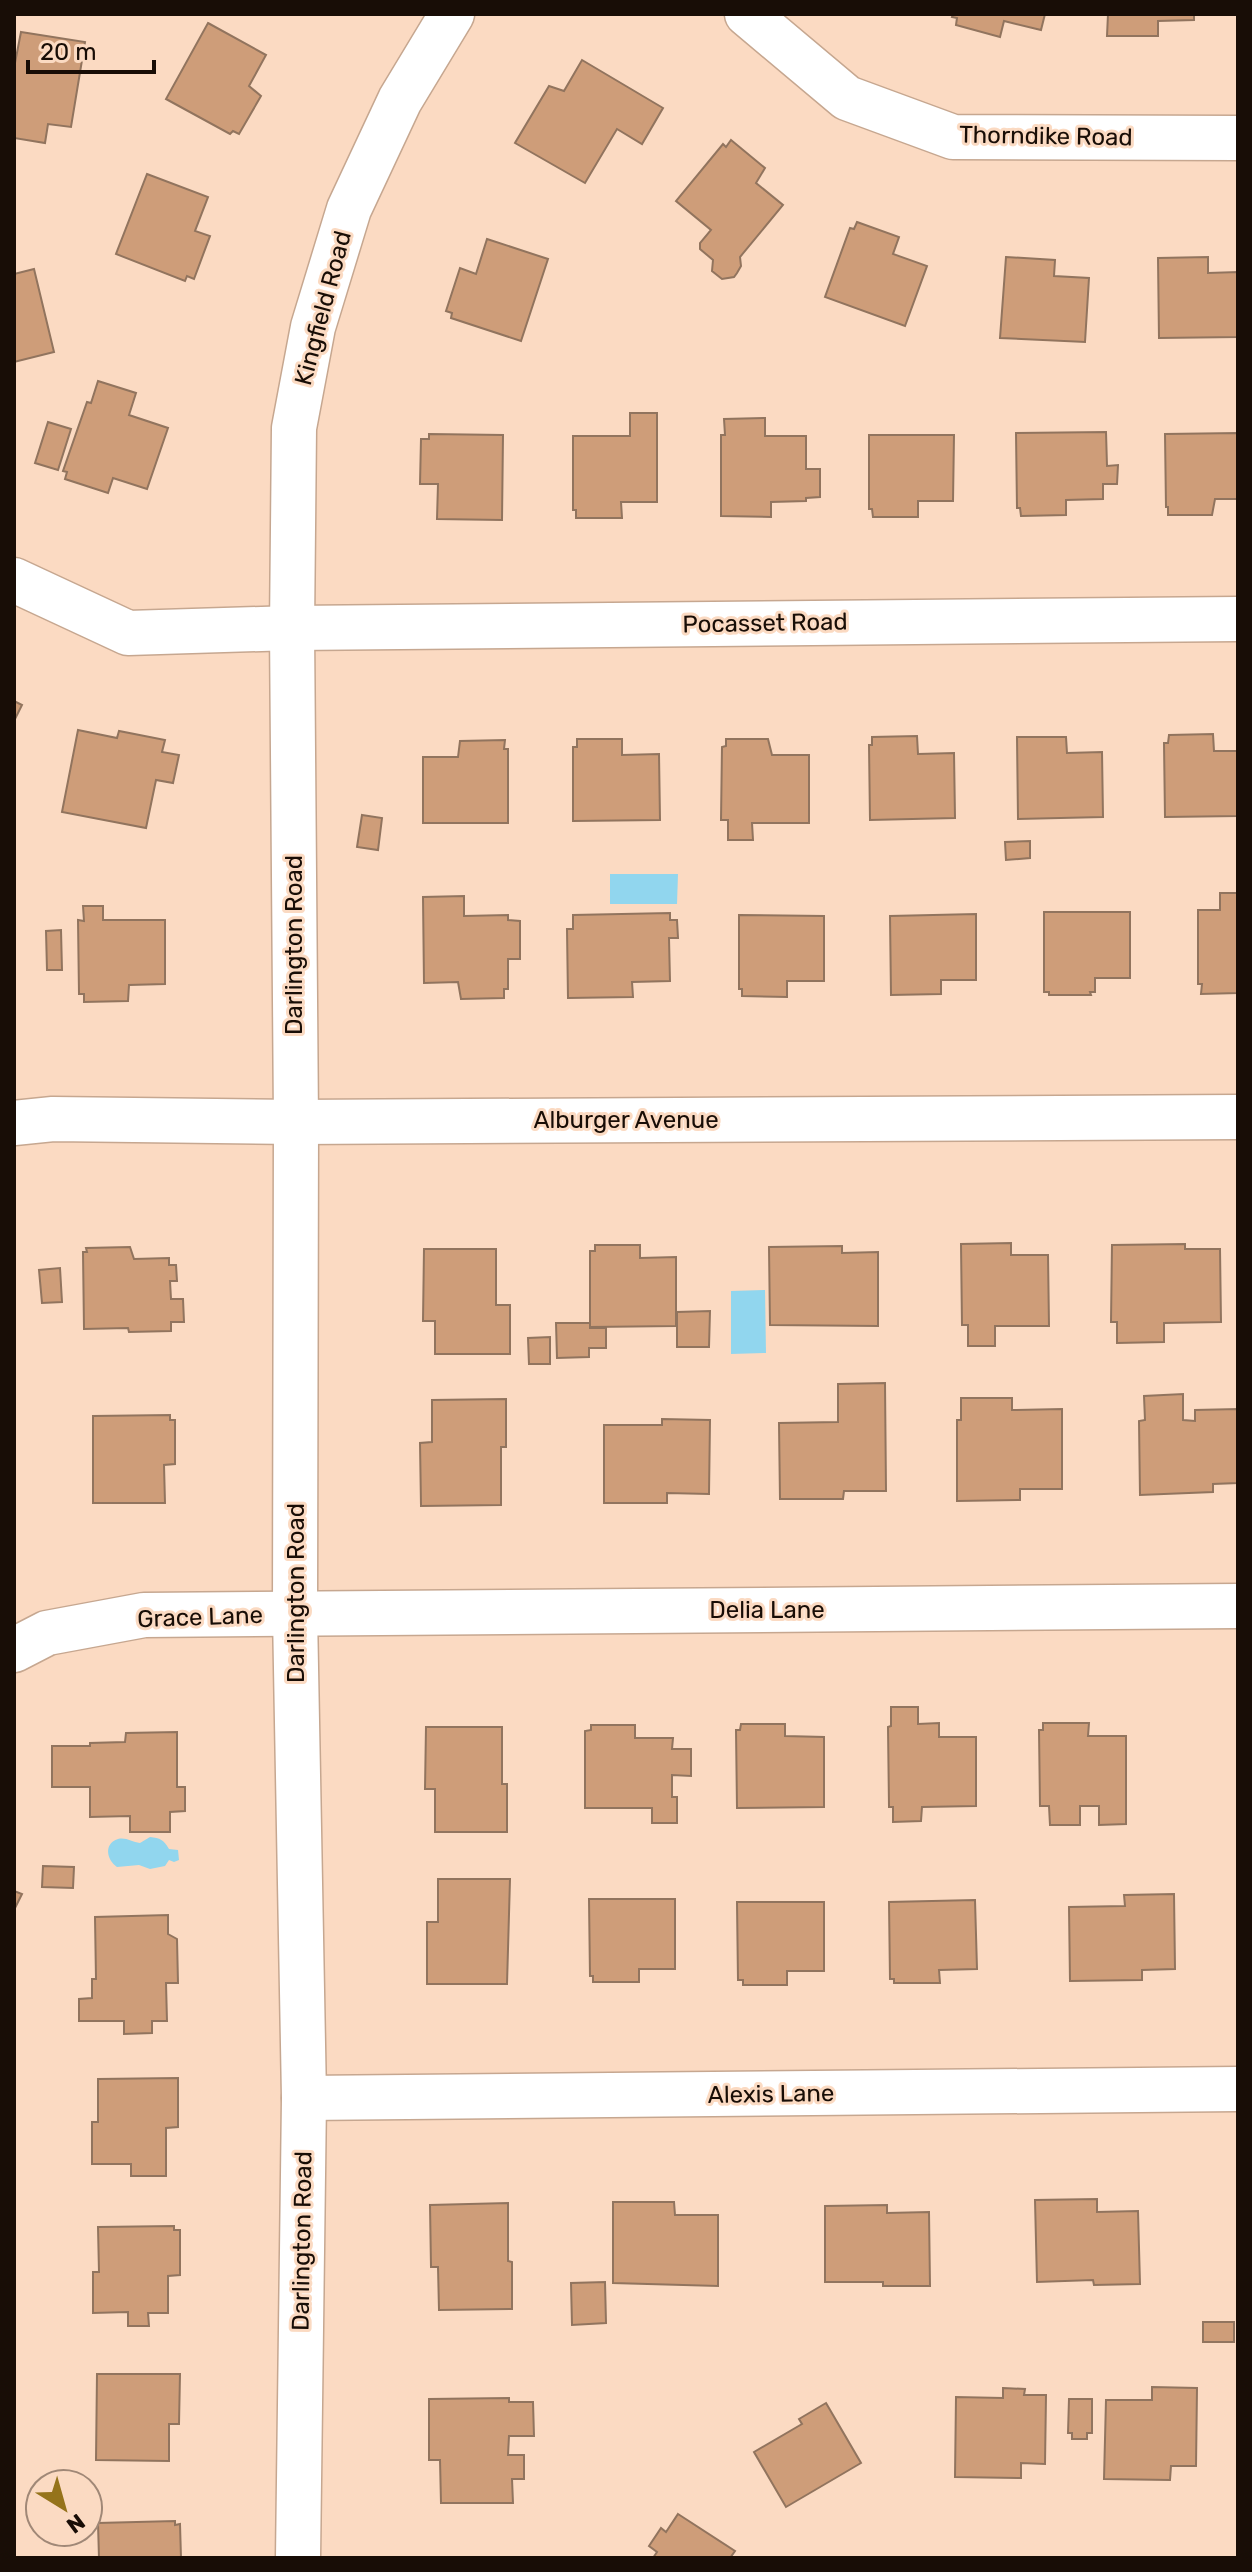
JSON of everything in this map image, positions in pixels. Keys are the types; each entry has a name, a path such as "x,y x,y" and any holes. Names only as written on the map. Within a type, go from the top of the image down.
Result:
{"street":[{"name":"Kingfield Road","path":"292,628 294,428 313,327 349,209 400,100 452,14"},
{"name":"Thorndike Road","path":"747,14 847,98 953,137 1238,138"},
{"name":"Pocasset Road","path":"14,580 128,633 292,628 1238,619"},
{"name":"Darlington Road","path":"292,628 296,1122 295,1614 304,2098 298,2558"},
{"name":"Alburger Avenue","path":"14,1123 53,1119 296,1122 1238,1117"},
{"name":"Delia Lane","path":"295,1614 1238,1606"},
{"name":"Grace Lane","path":"14,1650 47,1633 144,1615 295,1614"},
{"name":"Alexis Lane","path":"304,2098 1238,2089"}],"water":[{"path":"610,874 678,874 677,904 610,904"},
{"path":"765,1290 766,1353 731,1354 731,1291"},
{"path":"150,1837 161,1840 169,1849 178,1850 179,1860 169,1860 165,1866 150,1869 139,1865 117,1867 111,1860 108,1848 113,1841 124,1839 140,1843"}],"building":[{"path":"953,14 1045,14 1041,30 1004,21 1000,37 956,25 957,18 952,17"},
{"path":"1108,14 1194,14 1194,20 1158,21 1158,36 1107,36"},
{"path":"208,23 266,55 249,86 261,96 239,134 233,131 230,134 166,99"},
{"path":"21,32 85,42 71,127 48,124 45,143 14,138 14,68"},
{"path":"582,60 663,108 642,144 617,129 585,183 515,143 549,86 564,91"},
{"path":"731,140 765,168 756,183 783,205 740,257 741,266 734,277 722,279 712,271 713,260 700,249 700,243 711,230 676,201 723,144 726,147"},
{"path":"147,174 208,197 195,231 210,236 194,279 187,276 185,281 116,254"},
{"path":"857,222 899,237 893,254 927,266 905,326 825,297 850,228 854,229"},
{"path":"487,239 548,259 521,341 451,318 452,313 446,311 460,268 476,274"},
{"path":"1006,257 1055,260 1054,276 1089,278 1085,342 1000,338"},
{"path":"1208,257 1208,273 1238,272 1238,337 1159,338 1158,258"},
{"path":"34,269 54,352 14,362 14,274"},
{"path":"98,381 136,393 129,415 168,428 147,489 113,478 108,493 65,479 67,472 63,471 87,402 91,403"},
{"path":"630,413 657,413 657,502 621,502 622,518 576,518 576,510 573,510 573,436 630,436"},
{"path":"765,418 765,436 806,436 806,469 820,469 820,497 806,498 806,501 771,502 771,517 721,516 721,435 725,435 724,419"},
{"path":"48,422 71,429 58,470 35,463"},
{"path":"1106,432 1107,466 1118,465 1117,484 1103,484 1103,499 1066,500 1066,515 1021,516 1020,508 1017,508 1016,433"},
{"path":"1238,433 1238,499 1215,499 1212,515 1168,515 1165,434"},
{"path":"429,434 503,435 502,520 437,519 438,484 420,484 421,439 429,439"},
{"path":"869,435 954,435 953,501 918,501 918,517 873,517 872,509 869,509"},
{"path":"14,701 22,705 14,721"},
{"path":"78,730 117,738 119,731 165,740 162,752 179,755 173,783 156,780 146,828 62,812"},
{"path":"1213,734 1214,751 1238,751 1238,816 1165,817 1164,743 1168,743 1169,735"},
{"path":"917,736 918,754 954,753 955,818 870,820 869,745 872,745 872,737"},
{"path":"1017,737 1066,737 1067,753 1102,752 1103,817 1018,819"},
{"path":"577,739 622,739 622,755 659,754 660,820 573,821 573,747 577,747"},
{"path":"726,739 768,739 772,755 809,755 809,823 752,823 753,840 728,840 728,820 721,820 722,747 726,746"},
{"path":"505,740 504,749 508,749 508,823 423,823 423,757 458,757 460,741"},
{"path":"362,815 382,818 378,850 357,847"},
{"path":"1030,841 1030,858 1006,860 1005,842"},
{"path":"1220,893 1238,893 1238,993 1201,994 1202,984 1198,984 1198,910 1220,910"},
{"path":"464,896 464,916 508,915 508,920 520,921 520,959 508,959 508,989 504,989 504,998 461,999 458,982 424,983 423,897"},
{"path":"83,906 103,906 103,920 165,920 165,984 129,985 128,1001 84,1002 84,994 79,994 78,920 84,921"},
{"path":"1044,912 1130,912 1130,978 1095,978 1095,992 1090,992 1091,995 1049,995 1049,992 1044,992"},
{"path":"670,913 670,920 677,920 678,938 669,938 670,981 632,982 633,997 568,998 567,929 573,929 573,915"},
{"path":"976,914 976,980 941,980 941,994 891,995 890,916"},
{"path":"739,915 824,916 824,981 787,981 787,997 742,996 742,989 739,989"},
{"path":"61,930 62,970 47,970 46,931"},
{"path":"1011,1243 1011,1255 1048,1255 1049,1326 995,1326 995,1346 968,1346 968,1325 962,1325 961,1244"},
{"path":"1185,1244 1185,1249 1220,1249 1221,1322 1164,1323 1164,1342 1117,1343 1117,1322 1111,1322 1112,1245"},
{"path":"595,1245 640,1245 640,1258 676,1257 676,1326 590,1327 590,1251 595,1251"},
{"path":"842,1246 842,1253 878,1252 878,1326 770,1325 769,1247"},
{"path":"130,1247 134,1259 169,1258 169,1265 176,1265 177,1281 170,1281 171,1299 183,1299 184,1322 171,1322 171,1331 84,1329 83,1252 87,1252 86,1248"},
{"path":"424,1249 496,1249 496,1305 510,1305 510,1354 435,1354 435,1321 423,1321"},
{"path":"60,1268 62,1302 42,1303 39,1270"},
{"path":"710,1311 709,1347 677,1347 677,1312"},
{"path":"556,1323 590,1323 590,1328 606,1328 606,1348 589,1348 589,1357 557,1358"},
{"path":"550,1337 550,1364 529,1364 528,1338"},
{"path":"885,1383 886,1491 844,1491 843,1499 780,1499 779,1423 838,1422 838,1384"},
{"path":"1183,1394 1183,1420 1195,1421 1195,1410 1238,1409 1238,1483 1213,1484 1213,1492 1140,1495 1139,1421 1145,1420 1144,1396"},
{"path":"961,1398 1012,1398 1012,1410 1062,1409 1062,1489 1020,1489 1020,1500 957,1501 957,1420 961,1420"},
{"path":"506,1399 506,1447 501,1447 501,1505 421,1506 420,1443 432,1442 432,1400"},
{"path":"170,1415 170,1420 175,1420 175,1464 164,1465 165,1503 93,1503 93,1416"},
{"path":"662,1419 710,1420 709,1494 667,1493 667,1503 604,1503 604,1425 662,1425"},
{"path":"891,1707 918,1707 918,1724 939,1723 939,1737 976,1737 976,1806 922,1807 921,1821 893,1822 893,1807 889,1807 888,1727 891,1726"},
{"path":"1043,1723 1089,1723 1088,1736 1126,1736 1126,1824 1099,1825 1099,1806 1080,1806 1080,1825 1050,1825 1049,1806 1040,1806 1039,1730 1043,1730"},
{"path":"741,1724 785,1724 785,1736 824,1737 824,1807 737,1808 736,1730 740,1730"},
{"path":"591,1725 635,1725 635,1738 673,1738 672,1749 691,1749 691,1776 672,1775 672,1797 677,1797 677,1823 652,1823 652,1808 585,1808 585,1731 591,1730"},
{"path":"426,1727 502,1727 502,1784 507,1784 507,1832 435,1832 435,1789 425,1789"},
{"path":"177,1732 177,1787 185,1787 185,1811 170,1812 170,1832 130,1832 130,1816 90,1817 90,1787 52,1787 52,1746 125,1742 126,1733"},
{"path":"43,1866 74,1867 73,1888 42,1887"},
{"path":"438,1879 510,1879 507,1984 427,1984 427,1922 438,1922"},
{"path":"14,1891 22,1894 14,1910"},
{"path":"1174,1894 1175,1969 1142,1970 1142,1980 1070,1981 1069,1907 1125,1906 1124,1895"},
{"path":"589,1899 675,1899 675,1969 639,1969 639,1982 593,1982 593,1976 590,1976"},
{"path":"975,1900 977,1969 939,1970 940,1983 894,1983 894,1979 890,1979 889,1902"},
{"path":"737,1902 824,1902 824,1971 787,1971 787,1985 743,1985 743,1980 738,1980"},
{"path":"168,1915 168,1934 177,1939 178,1983 166,1983 167,2021 152,2021 152,2033 124,2034 124,2021 79,2021 79,1999 92,1998 92,1979 96,1979 95,1917"},
{"path":"178,2078 178,2127 166,2128 166,2176 131,2176 131,2164 92,2164 92,2122 98,2122 98,2079"},
{"path":"1097,2199 1097,2212 1138,2211 1140,2284 1094,2285 1093,2280 1037,2282 1035,2200"},
{"path":"613,2202 674,2202 675,2215 718,2215 718,2286 613,2283"},
{"path":"508,2203 512,2309 439,2310 438,2267 431,2267 430,2205"},
{"path":"887,2205 887,2213 929,2212 930,2286 825,2282 825,2206"},
{"path":"174,2226 174,2230 180,2230 180,2275 168,2276 168,2313 148,2313 149,2326 128,2326 128,2312 93,2313 93,2272 99,2272 98,2227"},
{"path":"605,2282 606,2323 572,2325 571,2283"},
{"path":"1203,2322 1234,2322 1234,2342 1203,2342"},
{"path":"97,2374 180,2374 179,2424 169,2424 169,2461 96,2460"},
{"path":"1152,2387 1197,2388 1196,2466 1171,2466 1170,2480 1104,2479 1106,2400 1152,2400"},
{"path":"1003,2388 1025,2389 1024,2395 1046,2395 1045,2464 1021,2463 1021,2478 955,2477 956,2397 1003,2398"},
{"path":"509,2398 509,2402 533,2402 534,2436 509,2436 508,2455 524,2455 524,2479 512,2479 513,2503 441,2503 440,2460 429,2460 429,2399"},
{"path":"1069,2399 1092,2399 1092,2433 1087,2433 1087,2439 1072,2439 1072,2433 1068,2433"},
{"path":"826,2403 861,2463 786,2507 754,2452 802,2424 799,2419"},
{"path":"678,2514 735,2551 730,2558 653,2558 657,2552 649,2546 661,2528 666,2532"},
{"path":"175,2521 175,2525 180,2524 181,2558 99,2558 99,2548 104,2548 104,2523"}]}
